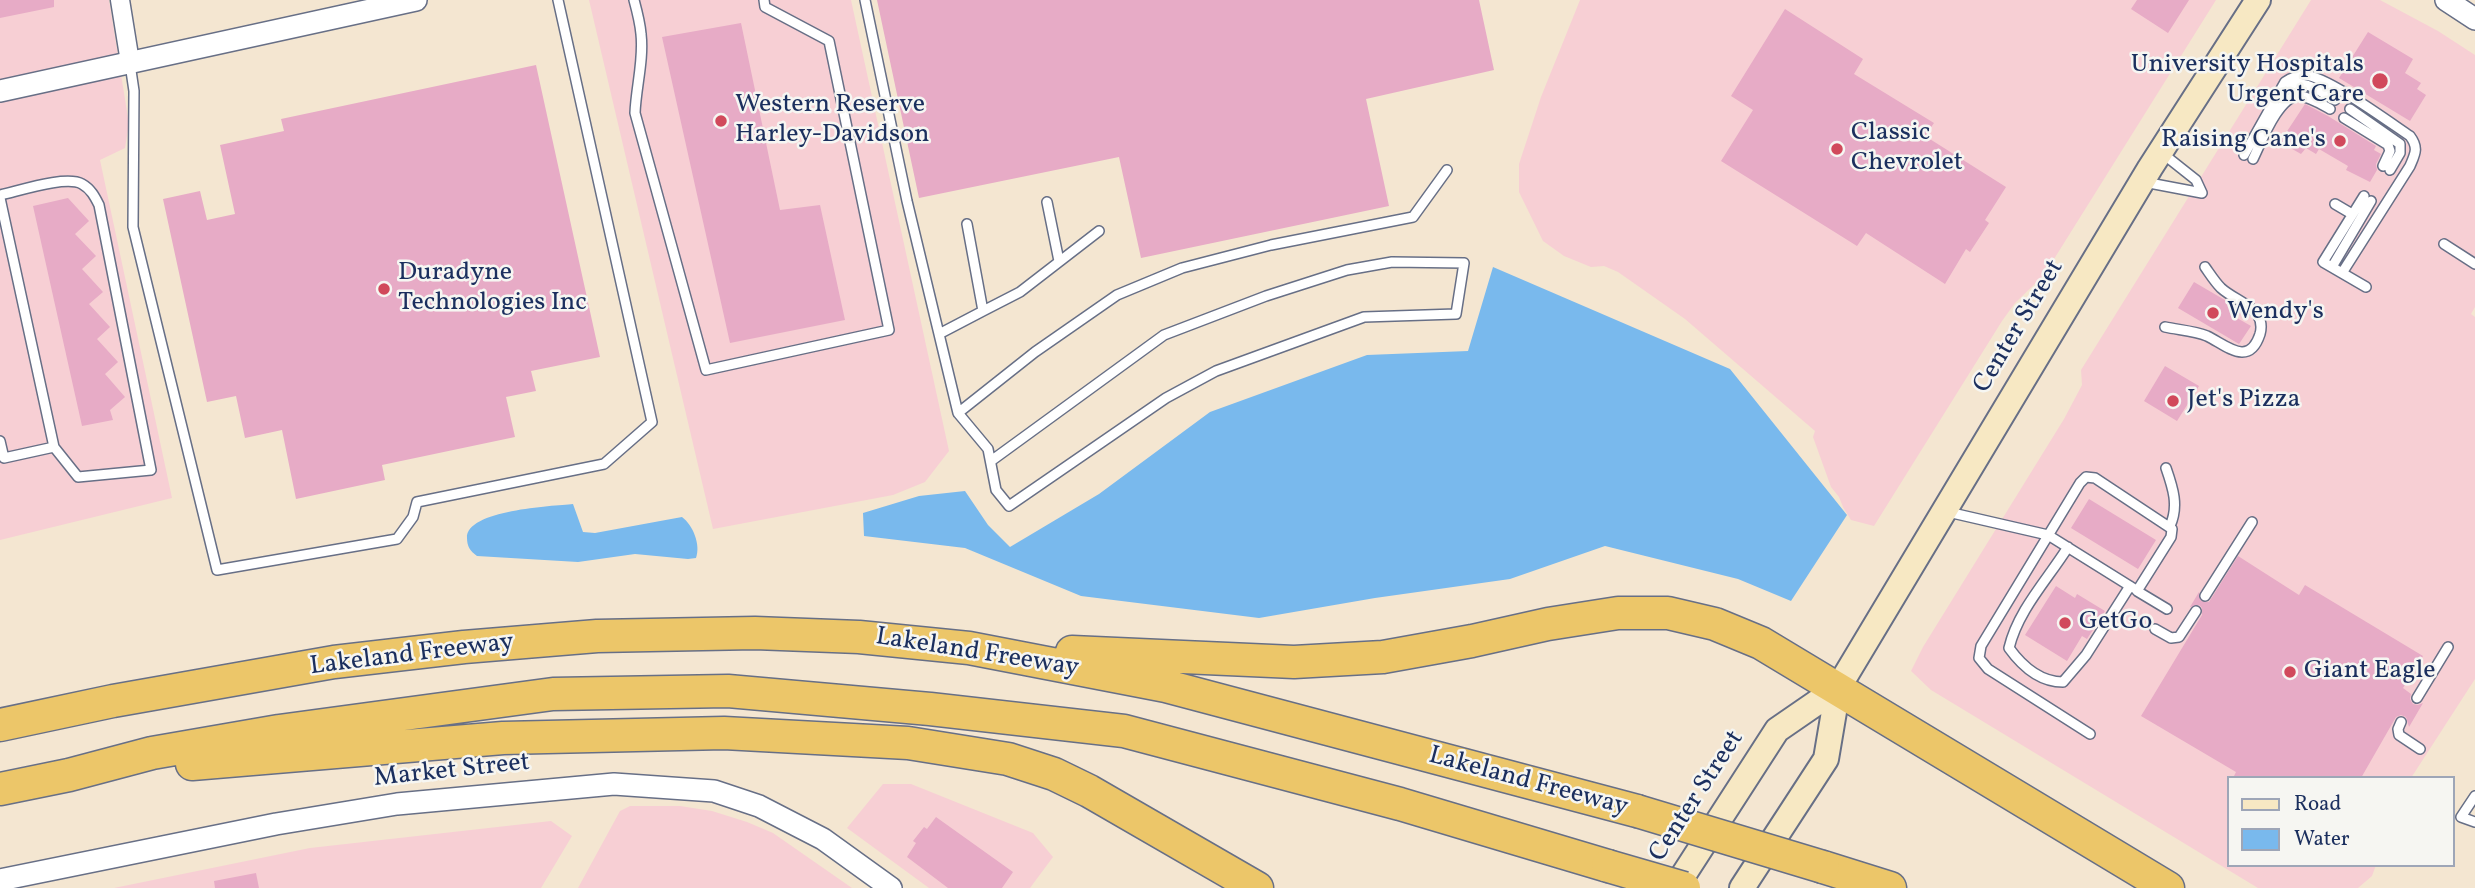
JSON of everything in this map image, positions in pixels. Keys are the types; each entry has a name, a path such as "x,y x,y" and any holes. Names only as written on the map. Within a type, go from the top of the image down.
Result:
{"highway":[{"path":"969,648 1307,661 1383,657 1618,613 1668,614 1715,624 1761,643 2168,888"},
{"name":"Lakeland Freeway","path":"0,726 113,701 334,663 464,648 597,636 755,633 859,637 969,648 1166,687 1637,811 1890,888"},
{"name":"Lakeland Freeway","path":"0,789 69,775 152,753 279,731 553,694 728,691 930,709 1124,732 1399,804 1684,888"},
{"path":"69,775 503,738 724,733 908,743 1008,759 1054,774 1089,791 1257,888"}],"main road":[{"name":"Center Street","path":"1742,888 1826,760 1838,688 2142,182 2258,0"},
{"name":"Center Street","path":"1675,888 1777,730 1838,688"}],"street":[{"path":"120,0 130,62"},
{"path":"2446,0 2475,19"},
{"path":"0,92 402,1"},
{"name":"Market Street","path":"0,880 276,824 397,804 614,784 714,791 759,806 823,839 891,888"}],"lane":[{"path":"130,62 134,91 133,228 217,570 397,540 413,517 417,502 604,464 652,422 558,0"},
{"path":"634,0 641,33 635,113 706,370 889,330 829,41 765,7 764,0"},
{"path":"865,0 907,201 958,414 988,449 996,490 1009,506 1166,398 1216,371 1364,317 1456,314 1465,263 1392,262 1347,270 1266,296 1164,335 991,461"},
{"path":"2330,109 2314,100 2298,95 2292,97 2280,106 2248,157 2285,82 2306,75 2362,104 2410,136 2417,150 2410,166 2342,273"},
{"path":"2280,106 2282,93 2293,83 2305,83 2335,100"},
{"path":"2344,118 2388,145 2390,151 2387,168 2400,153 2400,144 2350,109"},
{"path":"2142,182 2202,193 2196,180 2161,151"},
{"path":"958,414 1035,352 1117,295 1182,268 1271,245 1413,217 1447,170"},
{"path":"69,180 82,184 93,193 99,205 151,470 78,477 54,447 0,197 69,180"},
{"path":"2368,199 2327,264 2352,215 2368,199"},
{"path":"1048,202 1059,261"},
{"path":"2335,204 2352,215"},
{"path":"967,224 983,311"},
{"path":"939,334 1020,292 1099,231"},
{"path":"2444,244 2475,264"},
{"path":"2327,264 2366,287"},
{"path":"2165,327 2206,336 2237,353 2253,347 2259,337 2260,318 2222,289 2205,267"},
{"path":"0,441 2,463 54,447"},
{"path":"2166,468 2174,491 2175,515 2170,527"},
{"path":"2068,547 2036,593 2013,634 2009,648 2022,666 2052,682 2063,682 2086,655 2171,537 2172,528 2095,478 2087,477 2080,483 1980,646 1979,658 1988,669 2090,734"},
{"path":"1944,512 2048,535 2167,609"},
{"path":"2205,596 2252,522"},
{"path":"2155,629 2171,638 2179,637 2196,611"},
{"path":"2417,698 2448,647"},
{"path":"2402,722 2398,729 2399,735 2420,749"},
{"path":"2475,796 2461,817 2475,822"}],"shaded area":[{"path":"0,0 109,0 129,124 125,148 100,160 172,498 0,540"},
{"path":"589,0 851,0 949,451 925,482 893,495 713,529"},
{"path":"1580,0 2216,0 2044,275 2015,303 2002,321 1874,526 1851,520 1831,487 1813,437 1815,431 1685,319 1618,272 1604,266 1591,267 1564,256 1543,241 1519,192 1519,164 1541,97"},
{"path":"2311,0 2380,0 2438,31 2475,55 2475,307 2471,314 2475,317 2475,679 2412,776 2226,776 2226,867 2375,867 2372,876 2358,888 2258,888 1931,690 1911,671 1923,647 2064,419 2082,385 2081,370"},
{"path":"883,784 911,784 1033,833 1053,857 1030,888 929,888 847,828"},
{"path":"630,806 680,806 712,811 747,822 773,833 852,888 578,888 620,811"},
{"path":"551,821 572,836 541,888 114,888 310,848"}],"water":[{"path":"1493,267 1730,369 1847,515 1791,601 1738,579 1605,546 1510,579 1259,618 1081,596 965,548 864,536 863,513 919,496 965,491 988,525 1010,547 1099,494 1210,412 1367,355 1468,351"},
{"path":"573,504 583,532 595,533 682,517 695,536 696,558 635,554 578,562 477,556 468,546 470,529 495,515"}],"building":[{"path":"0,0 54,0 54,7 0,18"},
{"path":"877,0 1479,0 1494,70 1366,99 1389,206 1141,258 1119,157 919,198"},
{"path":"2137,0 2189,0 2168,33 2131,9"},
{"name":"Classic Chevrolet","path":"1785,9 1863,59 1854,74 1934,123 1925,136 2006,187 1985,220 1989,223 1970,252 1966,249 1945,284 1866,233 1857,246 1721,161 1753,110 1731,96"},
{"name":"Western Reserve Harley-Davidson","path":"741,23 780,210 820,205 845,320 730,343 662,37"},
{"name":"University Hospitals Urgent Care","path":"2368,32 2413,59 2405,73 2421,83 2417,89 2426,95 2410,121 2339,78"},
{"name":"Duradyne Technologies Inc","path":"536,65 600,357 531,371 536,391 506,397 515,437 382,465 385,480 296,499 282,430 245,438 236,396 207,402 163,199 200,191 207,220 235,214 220,145 284,131 281,119"},
{"name":"Raising Cane's","path":"2305,104 2376,146 2374,150 2381,154 2376,164 2377,170 2370,182 2346,170 2348,166 2319,149 2316,154 2306,148 2301,154 2280,142"},
{"path":"68,198 89,221 75,234 96,256 82,269 103,292 89,304 110,327 97,339 118,362 105,374 125,397 110,410 113,420 82,426 33,206"},
{"name":"Wendy's","path":"2194,282 2242,310 2237,318 2251,326 2239,344 2178,308"},
{"path":"2165,366 2199,386 2177,421 2144,401"},
{"name":"GetGo","path":"2089,499 2156,540 2138,569 2071,528"},
{"name":"Giant Eagle","path":"2238,556 2299,595 2305,585 2423,656 2403,688 2411,694 2413,704 2423,703 2409,727 2406,717 2396,717 2362,776 2234,776 2236,772 2141,716 2202,615 2199,605 2190,607 2199,592 2201,601 2209,602"},
{"name":"GetGo","path":"2056,586 2075,598 2077,594 2105,611 2087,639 2082,636 2067,661 2025,635"},
{"path":"936,817 1013,872 1002,888 948,888 907,857 916,843 913,841"},
{"path":"256,873 259,888 215,888 214,881"}],"place":[{"name":"University Hospitals Urgent Care","path":"2380,81"},
{"name":"Western Reserve Harley-Davidson","path":"721,121"},
{"name":"Raising Cane's","path":"2340,141"},
{"name":"Classic Chevrolet","path":"1837,149"},
{"name":"Duradyne Technologies Inc","path":"384,289"},
{"name":"Wendy's","path":"2213,313"},
{"name":"Jet's Pizza","path":"2173,401"},
{"name":"GetGo","path":"2065,623"},
{"name":"Giant Eagle","path":"2290,672"}]}
